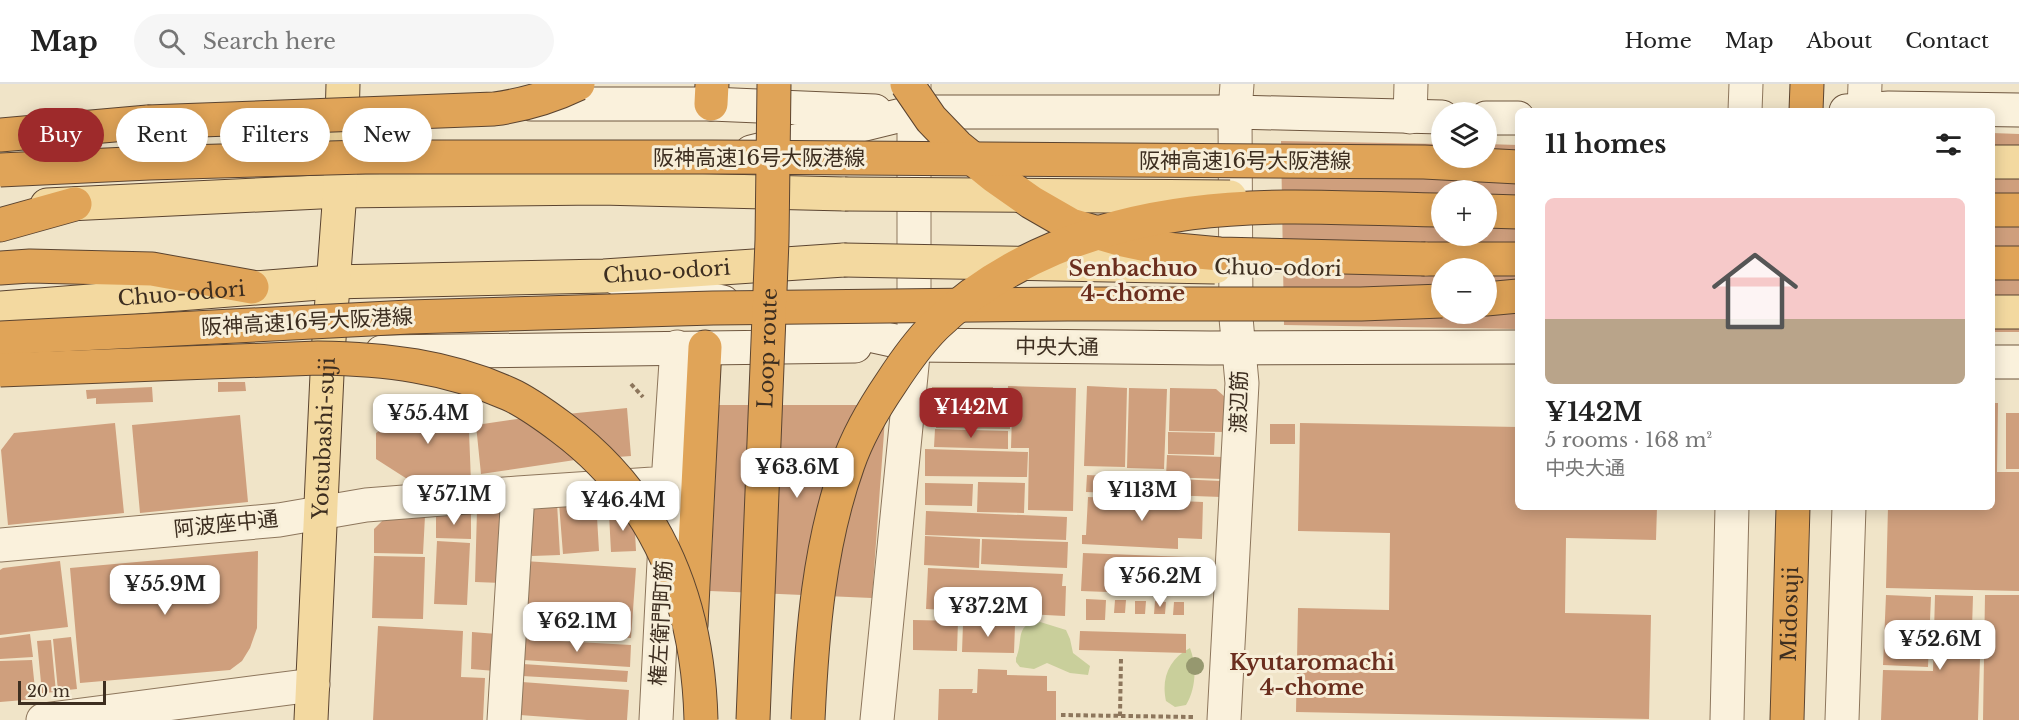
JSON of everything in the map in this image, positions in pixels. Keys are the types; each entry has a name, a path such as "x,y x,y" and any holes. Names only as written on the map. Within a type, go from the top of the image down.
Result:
{"highway":[{"path":"0,135 172,121 494,109 543,100 578,84"},
{"name":"Loop route","path":"753,720 772,240 774,84"},
{"path":"1806,108 1807,84"},
{"path":"912,93 931,119 957,146 994,176 1031,202 1071,225 1119,239 1166,249 1220,254 1515,259"},
{"name":"阪神高速16号大阪港線","path":"0,170 365,157 1412,162 1515,167"},
{"path":"0,225 75,204"},
{"path":"808,720 819,586 832,517 848,462 874,407 904,363 934,327 965,299 1001,275 1036,256 1083,237 1136,223 1191,213 1247,209 1431,210"},
{"path":"1995,210 2019,210"},
{"path":"1497,211 1515,212"},
{"path":"1995,262 2019,263"},
{"path":"0,268 53,266 152,269 252,287"},
{"path":"1497,298 1515,296"},
{"name":"阪神高速16号大阪港線","path":"0,338 409,317 713,308 1067,304 1361,304 1431,301"},
{"path":"686,720 701,428 691,347"},
{"path":"0,370 318,358 370,359 411,363 468,378 510,394 549,418 580,441 611,471 638,503 658,536 675,577 688,618 701,720"},
{"name":"Midosuji","path":"1787,720 1792,510"}],"main road":[{"name":"Yotsubashi-suji","path":"311,720 328,353 340,191 343,93"},
{"path":"1995,162 2019,162"},
{"path":"0,208 340,191 600,188 845,194 1431,200"},
{"path":"1497,200 1515,200"},
{"name":"Chuo-odori","path":"0,308 332,282 604,276 844,260 1431,270"},
{"path":"1497,271 1515,271"},
{"path":"1995,312 2019,312"}],"street":[{"path":"1411,84 1426,117"},
{"path":"1745,108 1746,84"},
{"path":"0,147 255,127 343,93 912,93 1236,98 1426,117"},
{"path":"600,188 912,93"},
{"path":"877,720 914,345 912,93"},
{"name":"渡辺筋","path":"1224,719 1242,382 1236,318 1236,98"},
{"path":"1860,104 1901,108"},
{"path":"1995,110 2019,110"},
{"path":"1497,118 1515,118"},
{"name":"中央大通","path":"604,276 914,345 1239,348 1515,347"},
{"path":"0,380 328,353 914,345"},
{"name":"権左衛門町筋","path":"656,720 668,483 691,347"},
{"path":"1995,362 2019,362"},
{"name":"阿波座中通","path":"0,545 267,521 366,505 668,483"},
{"path":"504,720 518,493"},
{"path":"1727,720 1732,510"},
{"path":"1842,720 1849,510"},
{"path":"43,720 313,685"}],"path":[{"path":"1120,658 1120,716"},
{"path":"1061,715 1097,718 1120,716 1224,719"}],"green space":[{"path":"1037,621 1066,630 1073,653 1090,666 1088,675 1070,673 1047,663 1034,669 1020,667 1016,658 1022,630 1030,623"},
{"path":"1190,648 1194,685 1186,705 1175,707 1166,701 1166,677 1172,664"}],"building":[{"path":"1995,133 2019,134 2019,332 1995,332"},
{"path":"1281,141 1431,144 1431,168 1497,168 1497,144 1515,145 1515,329 1284,325"},
{"path":"218,382 245,382 246,391 218,392"},
{"path":"1008,386 1076,388 1073,511 1028,510 1029,448 1011,448 1012,414 1007,414"},
{"path":"1087,386 1127,388 1125,467 1084,466"},
{"path":"152,387 153,402 96,404 96,398 87,399 86,390"},
{"path":"932,387 993,387 993,402 932,402"},
{"path":"1129,388 1167,389 1164,469 1127,468"},
{"path":"1170,388 1216,389 1225,397 1224,432 1169,431"},
{"path":"1995,403 1998,403 1997,472 2019,472 2019,591 1886,588 1888,510 1995,510"},
{"path":"719,405 886,405 872,598 710,591"},
{"path":"468,406 471,482 415,484 376,459 376,433 412,408"},
{"path":"936,406 993,407 993,416 1010,416 1010,429 936,428"},
{"path":"627,408 631,456 575,460 481,474 476,425"},
{"path":"2006,413 2019,413 2019,469 2006,469"},
{"path":"240,415 248,502 140,513 132,425"},
{"path":"115,423 124,513 8,525 1,450 14,433"},
{"path":"1300,423 1515,427 1515,510 1657,510 1656,540 1566,538 1565,613 1651,615 1649,719 1296,712 1298,608 1389,610 1390,533 1298,531"},
{"path":"1270,424 1295,424 1295,444 1270,444"},
{"path":"935,429 1008,431 1008,449 934,447"},
{"path":"1168,432 1215,433 1214,455 1168,454"},
{"path":"925,449 1028,452 1027,477 925,476"},
{"path":"1167,455 1223,457 1222,479 1166,477"},
{"path":"1087,475 1221,481 1221,497 1086,492"},
{"path":"978,482 1025,483 1024,513 977,512"},
{"path":"925,483 973,484 972,506 925,505"},
{"path":"1088,497 1203,502 1202,539 1178,538 1178,549 1082,544 1082,535 1086,535"},
{"path":"596,500 599,551 563,554 559,503"},
{"path":"557,503 560,555 532,556 527,519 536,506"},
{"path":"477,510 497,511 504,516 502,583 475,582"},
{"path":"926,511 1067,517 1066,540 925,535"},
{"path":"436,513 471,514 471,539 436,538"},
{"path":"634,513 636,551 611,552 609,514"},
{"path":"425,516 423,554 374,553 374,529 384,519"},
{"path":"925,536 980,539 979,568 924,565"},
{"path":"982,539 1068,542 1067,568 981,564"},
{"path":"437,541 470,543 467,605 434,604"},
{"path":"258,551 257,628 250,648 242,661 230,670 80,683 70,568"},
{"path":"1083,553 1187,557 1186,595 1081,591"},
{"path":"374,556 425,557 423,619 372,618"},
{"path":"60,561 68,627 0,635 0,570"},
{"path":"524,561 636,568 631,638 520,631"},
{"path":"928,568 1063,574 1062,586 1066,586 1065,616 926,609"},
{"path":"1886,595 1931,597 1928,667 1883,665"},
{"path":"1935,595 1973,596 1972,628 1981,628 1978,720 1881,720 1883,670 1933,671"},
{"path":"1985,595 2019,595 2019,720 1983,720"},
{"path":"1086,599 1106,600 1105,620 1086,620"},
{"path":"1115,600 1126,600 1125,613 1114,613"},
{"path":"1135,601 1146,601 1145,614 1135,614"},
{"path":"1155,601 1166,602 1165,614 1154,614"},
{"path":"1174,602 1184,602 1184,615 1173,615"},
{"path":"913,620 958,621 957,651 913,650"},
{"path":"963,624 1015,625 1014,653 962,652"},
{"path":"378,626 463,631 461,677 485,678 483,720 373,720"},
{"path":"1080,631 1186,634 1186,653 1079,650"},
{"path":"472,632 497,634 495,671 471,669"},
{"path":"30,634 33,657 0,659 0,638"},
{"path":"71,637 77,689 58,691 53,639"},
{"path":"524,639 631,645 630,667 523,660"},
{"path":"51,640 56,692 42,693 37,641"},
{"path":"32,660 36,699 0,702 0,661"},
{"path":"523,664 628,671 627,682 522,676"},
{"path":"978,669 1007,670 1007,675 1047,676 1047,691 1056,691 1056,720 938,720 939,689 973,689 972,693 977,693"},
{"path":"522,682 629,690 627,720 587,720 520,715"}],"district":[{"name":"Senbachuo 4-chome","path":"1133,280"},
{"name":"Kyutaromachi 4-chome","path":"1312,674"}]}
